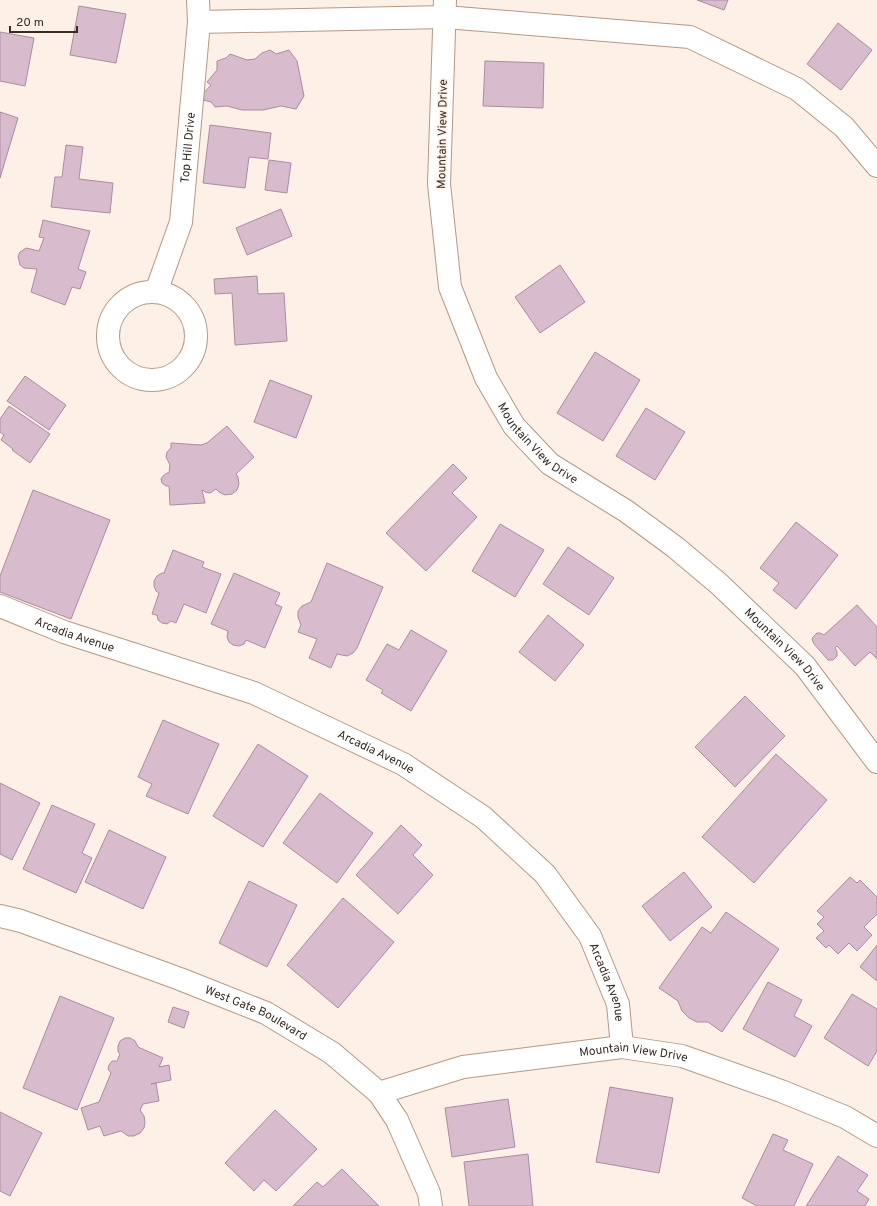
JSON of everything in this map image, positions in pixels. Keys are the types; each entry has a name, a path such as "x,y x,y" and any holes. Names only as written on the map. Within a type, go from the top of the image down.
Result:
{"street":[{"name":"Top Hill Drive","path":"156,292 181,222 199,22 198,0"},
{"path":"199,22 445,8 690,38 797,89 844,127 877,166"},
{"name":"Mountain View Drive","path":"445,8 439,184 450,287 486,378 514,426 550,464 626,512 675,547 719,584 805,666 877,762"},
{"name":"Arcadia Avenue","path":"0,606 64,632 254,693 403,764 483,817 545,874 590,936 618,1004 622,1047"},
{"name":"West Gate Boulevard","path":"0,916 21,921 158,971 266,1013 332,1053 379,1093 396,1120 429,1193 431,1206"},
{"name":"Mountain View Drive","path":"379,1093 463,1066 622,1047 682,1056 781,1091 845,1117 877,1136"}],"building":[{"path":"697,0 728,0 724,10"},
{"path":"79,6 126,14 116,63 70,55"},
{"path":"838,23 872,50 841,90 807,64"},
{"path":"0,32 34,38 25,86 0,81"},
{"path":"270,50 276,54 289,50 297,61 304,96 296,109 281,106 263,110 242,110 227,106 215,107 211,102 203,100 201,96 211,85 207,82 217,70 217,61 226,58 230,54 247,60 255,59 262,53"},
{"path":"485,61 544,63 543,108 483,106"},
{"path":"0,112 18,118 0,178"},
{"path":"210,125 271,133 268,159 249,157 245,188 203,183"},
{"path":"66,145 83,147 79,179 113,183 110,213 51,207 55,177 62,177"},
{"path":"269,160 291,163 287,193 265,190"},
{"path":"281,209 292,236 247,255 236,228"},
{"path":"43,220 90,231 78,269 86,272 80,289 72,287 65,305 31,292 37,269 24,268 20,265 18,256 20,252 26,248 39,251 44,238 39,237"},
{"path":"560,265 585,302 540,333 515,297"},
{"path":"257,276 258,294 284,293 287,341 235,345 232,293 215,294 214,279"},
{"path":"595,352 640,380 603,441 557,413"},
{"path":"25,376 66,405 49,430 7,401"},
{"path":"270,380 312,396 296,438 254,422"},
{"path":"9,406 50,434 30,463 1,440 4,435 0,432 0,419"},
{"path":"646,408 685,432 655,480 616,456"},
{"path":"227,426 254,457 236,474 239,484 237,490 232,494 225,495 216,489 210,493 202,490 205,503 170,505 169,486 162,483 161,479 169,473 170,465 166,457 167,452 171,448 171,443 201,445 207,443"},
{"path":"453,464 467,478 452,493 477,517 426,571 386,533"},
{"path":"33,490 110,520 71,619 0,592 0,576"},
{"path":"796,522 838,555 796,609 773,590 779,583 760,568"},
{"path":"500,524 544,550 515,597 472,571"},
{"path":"568,547 614,578 589,615 543,584"},
{"path":"173,550 204,562 202,567 221,574 206,613 184,604 176,623 171,621 167,624 158,620 157,615 152,614 159,593 156,591 154,581 157,576 164,573"},
{"path":"327,563 383,587 357,648 353,653 347,656 337,654 331,668 309,658 317,639 298,632 301,625 298,617 298,611 302,606 311,602"},
{"path":"234,573 280,593 275,604 282,607 265,648 246,640 244,644 239,646 233,645 229,642 227,637 228,631 211,624"},
{"path":"857,605 877,627 877,659 870,652 855,666 837,646 835,648 837,651 837,656 833,660 828,660 814,644 812,639 813,637 817,633 824,635"},
{"path":"548,615 584,645 555,681 519,652"},
{"path":"411,630 447,651 411,711 381,693 383,690 366,680 387,644 399,650"},
{"path":"745,696 785,736 735,787 695,747"},
{"path":"163,720 219,744 188,814 146,796 152,784 138,777"},
{"path":"258,744 308,776 263,847 213,816"},
{"path":"776,754 827,800 754,883 702,837"},
{"path":"0,783 40,803 12,860 0,854"},
{"path":"320,793 373,833 337,883 283,843"},
{"path":"52,805 95,824 82,853 92,858 76,893 23,869"},
{"path":"401,825 422,845 413,855 433,875 398,914 356,875"},
{"path":"109,830 166,857 143,909 85,882"},
{"path":"684,872 712,907 670,941 642,906"},
{"path":"850,877 857,883 860,880 877,897 877,914 864,927 872,935 857,951 849,943 838,954 829,945 826,948 816,938 824,931 817,924 824,917 817,911"},
{"path":"249,881 297,905 267,967 219,943"},
{"path":"343,898 394,942 338,1008 287,965"},
{"path":"726,912 779,949 722,1032 708,1022 697,1022 689,1018 682,1011 678,1001 659,988 702,927 711,933"},
{"path":"877,945 877,981 860,967"},
{"path":"768,982 802,1000 794,1016 812,1026 795,1057 743,1029"},
{"path":"852,994 877,1009 877,1051 868,1066 824,1038"},
{"path":"60,996 114,1018 77,1110 23,1088"},
{"path":"173,1007 189,1012 184,1028 168,1022"},
{"path":"125,1038 130,1038 135,1041 138,1047 163,1058 159,1067 169,1065 171,1080 156,1083 159,1101 143,1104 140,1110 144,1116 145,1122 144,1128 140,1133 134,1136 128,1136 121,1131 104,1136 100,1126 88,1130 81,1108 99,1102 111,1073 108,1069 109,1065 112,1061 117,1061 120,1054 118,1052 118,1046 120,1041"},
{"path":"610,1087 673,1098 659,1173 596,1162"},
{"path":"508,1099 515,1147 452,1157 445,1108"},
{"path":"275,1110 317,1149 276,1191 264,1180 254,1191 225,1163"},
{"path":"0,1112 42,1133 10,1196 0,1191"},
{"path":"773,1134 788,1140 783,1150 813,1164 794,1206 757,1206 742,1198"},
{"path":"528,1154 533,1206 469,1206 464,1162"},
{"path":"838,1156 868,1175 857,1191 869,1199 865,1206 806,1206"},
{"path":"342,1169 379,1206 293,1206 317,1182 323,1187"}]}
